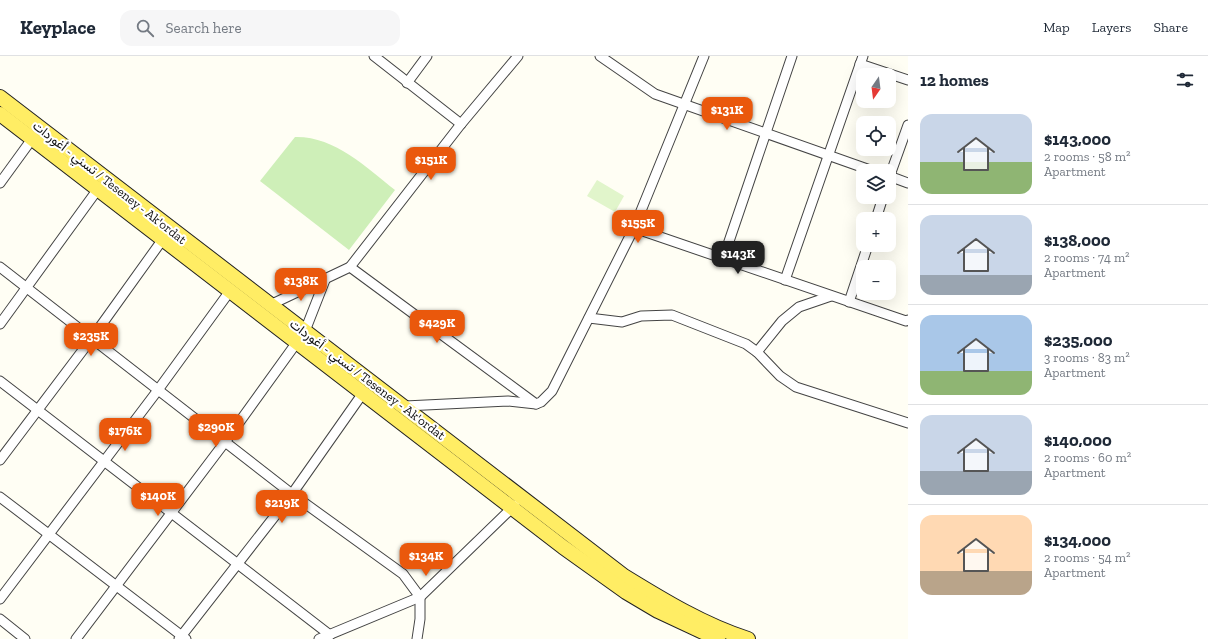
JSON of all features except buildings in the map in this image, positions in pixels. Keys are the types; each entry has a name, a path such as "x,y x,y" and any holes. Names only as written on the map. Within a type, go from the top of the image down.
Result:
{"main road":[{"name":"تسني - أغوردات / Teseney - Ak'ordat","path":"0,97 270,305 405,406 517,503 624,576 665,601 704,621 748,639"},
{"path":"0,114 363,393 517,503 626,592 672,618 718,639"}],"street":[{"path":"374,56 461,124"},
{"path":"407,83 427,56"},
{"path":"270,305 350,267 461,124 518,56"},
{"path":"600,56 642,87 655,94 856,165"},
{"path":"405,406 508,402 536,404 546,398 552,391 634,228 704,56"},
{"path":"723,258 792,56"},
{"path":"785,280 862,60 908,80"},
{"path":"894,164 908,125"},
{"path":"0,183 32,139"},
{"path":"896,179 908,183"},
{"path":"0,324 98,189"},
{"path":"634,228 831,296 906,321 908,320"},
{"path":"0,460 92,338 163,239"},
{"path":"849,302 866,252"},
{"path":"0,267 292,494 403,574 420,597 420,619 417,639"},
{"path":"350,267 536,404"},
{"path":"76,639 115,585 225,442 297,343 305,331 325,280"},
{"path":"0,599 158,390 230,291"},
{"path":"757,352 782,321 799,307 831,296"},
{"path":"589,318 622,322 641,316 672,315 714,330 746,344 757,352 780,376 796,387 908,423"},
{"path":"0,381 330,635"},
{"path":"0,497 182,638 237,564 292,494 363,393"},
{"path":"319,639 420,597 517,503"},
{"path":"0,619 25,639"}],"green space":[{"path":"295,137 309,138 336,147 349,154 395,190 349,250 260,181"},
{"path":"597,180 624,196 615,212 587,196"}]}
